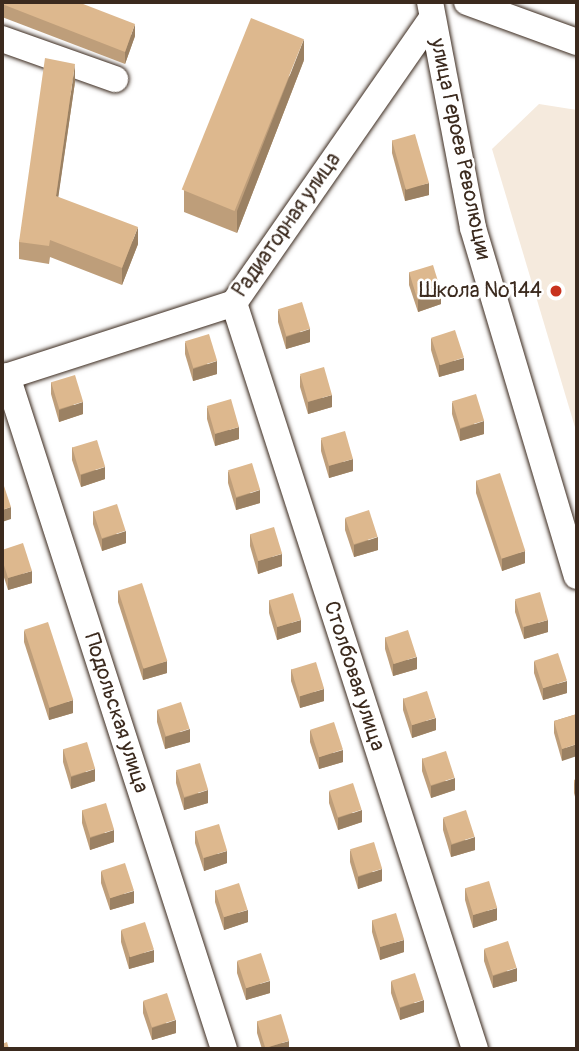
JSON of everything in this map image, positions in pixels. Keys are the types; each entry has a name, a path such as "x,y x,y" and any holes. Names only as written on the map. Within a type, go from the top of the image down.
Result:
{"street":[{"path":"467,2 577,42"},
{"name":"Радиаторная улица","path":"4,377 234,303 431,10"},
{"name":"улица Героев Революции","path":"431,10 473,228 577,576"},
{"path":"2,39 115,79"},
{"name":"Столбовая улица","path":"234,303 475,1049"},
{"name":"Подольская улица","path":"4,377 224,1049"}],"shaded area":[{"name":"Школа №144","path":"539,104 577,110 577,434 492,149"}],"building":[{"path":"2,2 78,2 135,24 125,52"},
{"path":"251,18 304,39 235,211 182,190"},
{"path":"45,58 75,64 56,196 138,227 122,268 50,240 49,246 19,242"},
{"path":"415,134 429,183 406,190 392,141"},
{"path":"433,265 441,292 417,299 409,272"},
{"path":"302,302 310,329 286,336 278,309"},
{"path":"455,330 464,358 440,365 431,338"},
{"path":"209,334 217,361 193,368 185,341"},
{"path":"324,367 332,395 308,402 300,374"},
{"path":"75,375 83,402 59,409 51,382"},
{"path":"476,394 484,421 460,428 452,401"},
{"path":"231,399 239,427 215,434 207,406"},
{"path":"345,431 353,459 329,466 321,438"},
{"path":"97,440 105,467 80,474 72,448"},
{"path":"252,463 260,490 236,497 228,470"},
{"path":"500,473 525,551 502,559 476,481"},
{"path":"2,480 11,507 2,510"},
{"path":"117,504 126,531 102,538 93,512"},
{"path":"369,510 378,537 354,544 345,518"},
{"path":"274,527 282,554 258,561 250,534"},
{"path":"23,543 32,571 8,578 2,550"},
{"path":"142,583 167,661 144,669 118,591"},
{"path":"540,592 548,620 523,627 515,599"},
{"path":"293,593 301,620 277,627 269,600"},
{"path":"48,622 73,700 50,708 24,630"},
{"path":"408,630 417,657 394,664 385,637"},
{"path":"558,653 567,681 543,688 534,661"},
{"path":"316,662 324,689 299,696 291,670"},
{"path":"427,691 436,718 412,725 403,699"},
{"path":"181,702 190,729 166,736 157,710"},
{"path":"577,714 577,744 562,749 554,721"},
{"path":"334,722 343,750 319,757 310,730"},
{"path":"87,742 95,769 71,776 63,749"},
{"path":"446,751 455,778 431,785 422,759"},
{"path":"200,763 208,790 184,797 176,770"},
{"path":"353,783 362,810 338,817 329,791"},
{"path":"106,803 114,830 90,837 82,810"},
{"path":"466,810 475,837 452,844 443,817"},
{"path":"219,824 227,851 203,858 195,831"},
{"path":"374,842 382,869 358,876 350,849"},
{"path":"125,863 134,891 110,898 101,871"},
{"path":"489,881 497,908 473,915 465,888"},
{"path":"239,883 248,910 224,917 215,891"},
{"path":"396,913 404,940 380,947 372,920"},
{"path":"145,922 154,950 130,957 121,930"},
{"path":"508,941 517,968 493,975 484,949"},
{"path":"261,953 270,981 246,988 237,961"},
{"path":"415,973 424,1000 400,1007 391,981"},
{"path":"167,993 176,1020 152,1027 143,1001"},
{"path":"281,1014 289,1041 265,1048 257,1021"},
{"path":"7,1042 9,1049 2,1049 2,1044"}],"place":[{"name":"Школа №144","path":"556,291"}]}
